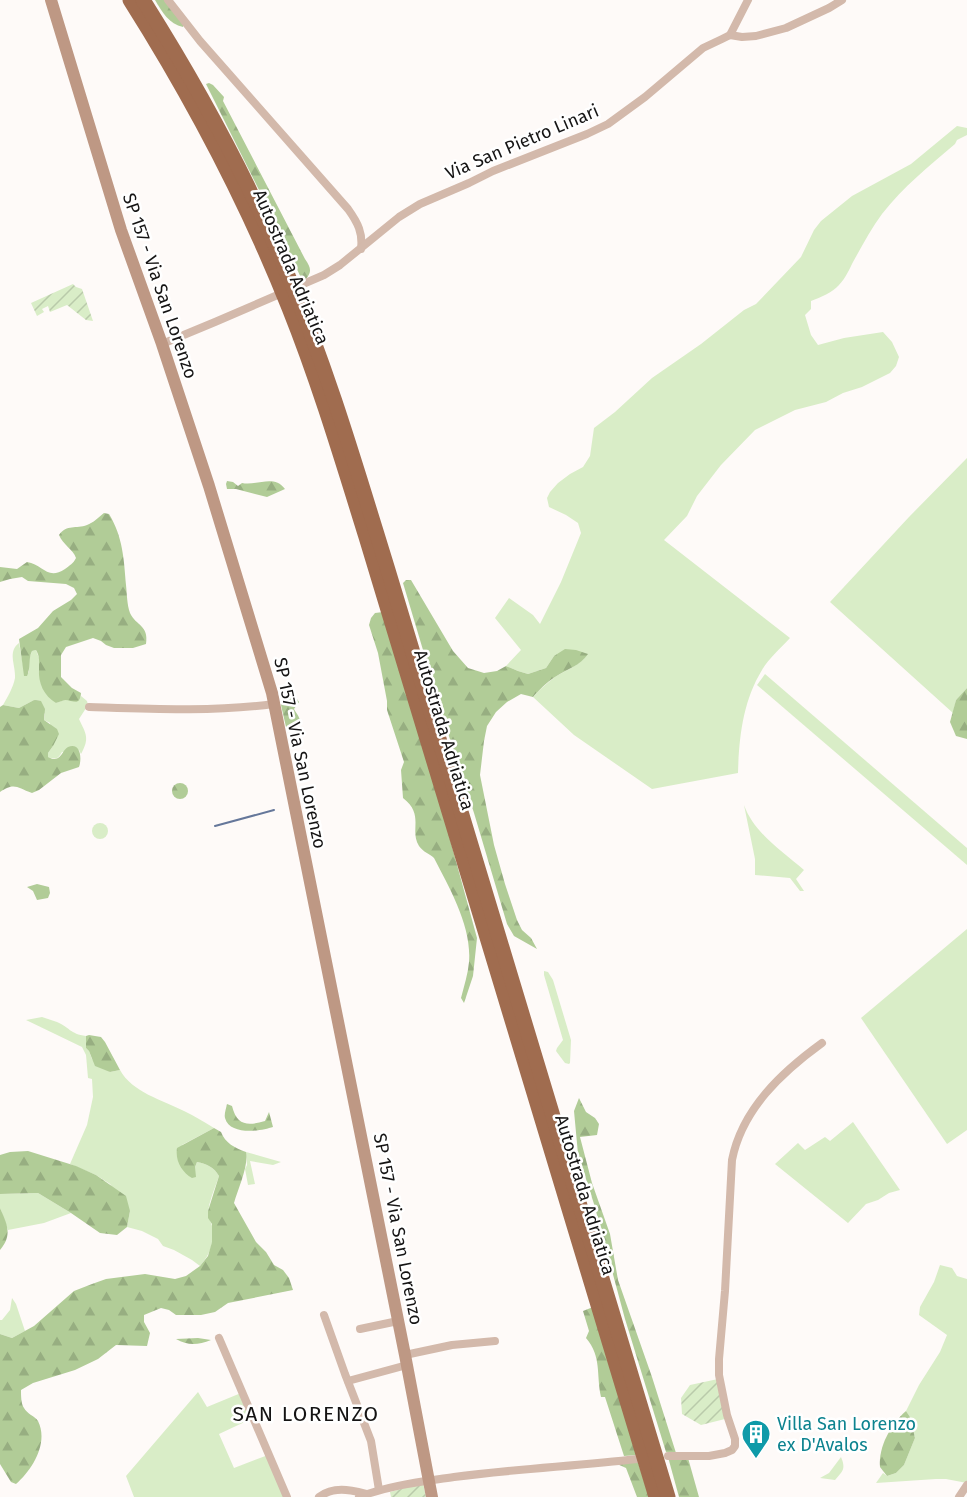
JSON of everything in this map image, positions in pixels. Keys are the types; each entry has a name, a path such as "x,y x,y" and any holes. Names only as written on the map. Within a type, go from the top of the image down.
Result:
{"highway":[{"name":"Autostrada Adriatica","path":"130,0 183,88 231,178 262,243 315,375 656,1497"},
{"name":"Autostrada Adriatica","path":"143,0 194,84 243,176 287,272 325,370 668,1497"}],"main road":[{"name":"SP 157 - Via San Lorenzo","path":"51,0 121,230 212,495 274,704 432,1497"}],"street":[{"path":"168,0 200,41 348,209 361,231 361,249"},
{"path":"730,35 748,0"},
{"name":"Via San Pietro Linari","path":"162,344 324,275 361,249 399,217 420,204 608,124 704,48 730,35 756,36 786,28 842,0"},
{"path":"89,707 172,710 238,709 274,704"},
{"path":"668,1456 725,1453 735,1446 722,1395 719,1367 735,1147 754,1107 782,1076 822,1043"},
{"path":"324,1314 371,1442 379,1490"},
{"path":"360,1329 398,1321"},
{"path":"219,1338 287,1497"},
{"path":"348,1381 452,1345 495,1341"},
{"path":"319,1497 336,1489 363,1495 379,1490 479,1474 637,1459"},
{"path":"959,1497 967,1485"}],"green space":[{"path":"155,0 167,0 184,24 183,27 170,20"},
{"path":"209,83 224,97 223,101 309,266 310,271 303,282 206,84"},
{"path":"957,126 967,128 967,135 957,140 890,204 874,226 841,283 830,293 811,301 811,309 805,315 811,335 818,345 883,332 892,342 899,357 896,366 890,373 862,387 826,402 795,410 755,430 721,465 697,496 687,516 664,540 790,638 765,666 750,694 741,733 738,773 652,789 574,735 533,697 552,679 576,665 587,654 554,656 546,668 528,674 506,666 521,650 495,618 509,598 533,615 540,624 561,582 581,533 578,523 549,507 547,498 558,483 583,467 590,456 594,428 652,378 744,310 756,304 801,257 821,221 852,196 911,164"},
{"path":"73,284 82,289 93,321 86,320 67,305 50,312 48,306 42,309 44,312 37,316 31,303"},
{"path":"967,458 967,688 956,700 953,713 830,602"},
{"path":"227,481 238,486 242,483 271,481 285,489 267,497 227,489"},
{"path":"104,513 109,514 120,540 129,610 146,633 146,644 133,648 114,648 93,638 66,647 61,655 61,677 81,693 76,702 65,700 56,703 48,697 41,684 39,657 36,650 32,651 28,673 24,676 19,639 38,628 53,611 77,594 74,588 66,584 28,581 22,577 0,582 0,567 17,569 27,562 49,573 65,569 76,558 59,535 68,528 89,524"},
{"path":"411,580 453,651 468,668 484,673 497,671 506,666 528,674 546,668 554,656 565,649 588,654 577,664 549,681 533,697 521,694 507,702 496,712 487,726 484,741 480,775 494,845 517,920 537,949 514,936 507,924 403,583"},
{"path":"383,612 433,777 477,938 473,976 464,1003 461,998 468,966 467,935 453,895 434,858 422,850 416,840 415,816 410,804 403,798 401,770 404,762 387,710 378,653 369,625 375,613"},
{"path":"19,643 25,676 29,672 32,651 36,650 56,703 64,700 79,700 81,696 87,701 88,705 79,719 86,736 81,754 79,750 62,752 57,758 48,757 53,746 50,723 44,720 45,714 34,700 19,708 3,705 14,682 13,650"},
{"path":"765,674 967,848 967,865 757,685"},
{"path":"967,688 967,739 956,736 950,722 956,700"},
{"path":"291,697 299,702 294,709 300,723 298,728 292,729 286,727 281,705 284,699"},
{"path":"34,700 41,701 45,709 44,720 57,729 59,734 48,757 57,759 68,747 76,747 80,752 79,767 61,773 32,793 13,787 0,792 0,707 3,705 19,708"},
{"path":"177,783 183,783 188,791 186,797 177,799 172,794 172,788"},
{"path":"744,805 754,824 762,833 804,870 796,879 804,891 800,891 790,878 755,875 755,859"},
{"path":"97,823 103,823 108,831 106,837 97,839 92,834 92,828"},
{"path":"37,884 49,887 48,898 37,900 33,891 27,887"},
{"path":"967,929 967,1130 947,1144 861,1018"},
{"path":"544,971 548,972 553,980 571,1040 569,1064 565,1063 556,1051 563,1040"},
{"path":"42,1017 61,1024 76,1034 86,1036 86,1048 92,1059 110,1072 120,1070 125,1078 140,1090 214,1128 182,1145 195,1167 197,1162 204,1164 212,1168 219,1176 208,1213 212,1226 212,1243 207,1257 200,1266 163,1246 158,1239 127,1227 130,1211 110,1184 70,1164 87,1125 93,1097 92,1079 88,1078 86,1055 82,1047 26,1020"},
{"path":"86,1036 101,1037 120,1070 110,1072 95,1066 86,1048"},
{"path":"579,1098 586,1112 599,1124 597,1135 580,1137 592,1183 610,1234 618,1280 676,1453 666,1452 578,1154 574,1111"},
{"path":"227,1104 232,1106 240,1121 248,1124 265,1121 269,1112 273,1127 254,1131 233,1128 225,1118"},
{"path":"853,1122 900,1190 866,1204 848,1223 775,1164 798,1143 805,1150 825,1137 830,1141"},
{"path":"214,1128 221,1132 231,1145 246,1152 245,1170 234,1203 256,1242 274,1265 283,1270 293,1290 228,1303 215,1312 201,1315 176,1315 161,1308 144,1315 144,1322 150,1333 147,1346 116,1345 98,1359 75,1370 33,1383 21,1390 23,1406 38,1421 41,1438 33,1464 16,1484 11,1482 0,1464 0,1334 12,1338 34,1326 74,1291 106,1279 145,1274 175,1279 186,1276 200,1266 208,1256 212,1242 212,1224 208,1218 208,1211 219,1176 210,1166 197,1162 196,1177 192,1178 180,1166 177,1148"},
{"path":"28,1151 76,1166 96,1175 126,1196 130,1211 127,1227 117,1235 100,1233 38,1193 0,1194 0,1155"},
{"path":"246,1152 281,1162 273,1165 250,1161 255,1184 248,1185 245,1169"},
{"path":"38,1193 71,1213 44,1223 8,1230 0,1208 0,1194"},
{"path":"0,1208 7,1224 8,1234 0,1250"},
{"path":"940,1265 952,1268 957,1276 967,1279 967,1483 936,1479 876,1483 883,1473 887,1476 896,1473 904,1465 915,1438 910,1417 906,1411 940,1352 947,1335 919,1315 920,1307 934,1282"},
{"path":"12,1298 25,1331 12,1338 0,1334 0,1320 10,1310"},
{"path":"593,1307 637,1455 624,1456 605,1397 601,1397 596,1359 586,1338 589,1331 583,1311"},
{"path":"176,1339 211,1340 193,1344"},
{"path":"718,1379 725,1419 701,1425 682,1414 681,1398 690,1385"},
{"path":"198,1392 207,1407 241,1393 251,1419 219,1434 234,1468 268,1455 284,1497 134,1497 126,1476"},
{"path":"906,1411 910,1417 915,1438 904,1465 896,1473 887,1476 880,1467 883,1444 895,1422"},
{"path":"668,1457 688,1458 699,1497 679,1497"},
{"path":"841,1457 843,1470 835,1480 820,1478 829,1473"},
{"path":"638,1462 649,1497 637,1497 626,1468 617,1464"},
{"path":"423,1483 426,1497 391,1497 390,1492"}],"waterway":[{"path":"215,826 274,810"}],"place":[{"name":"Villa San Lorenzo ex D'Avalos","path":"756,1460"}],"district":[{"name":"SAN LORENZO","path":"306,1414"}]}
